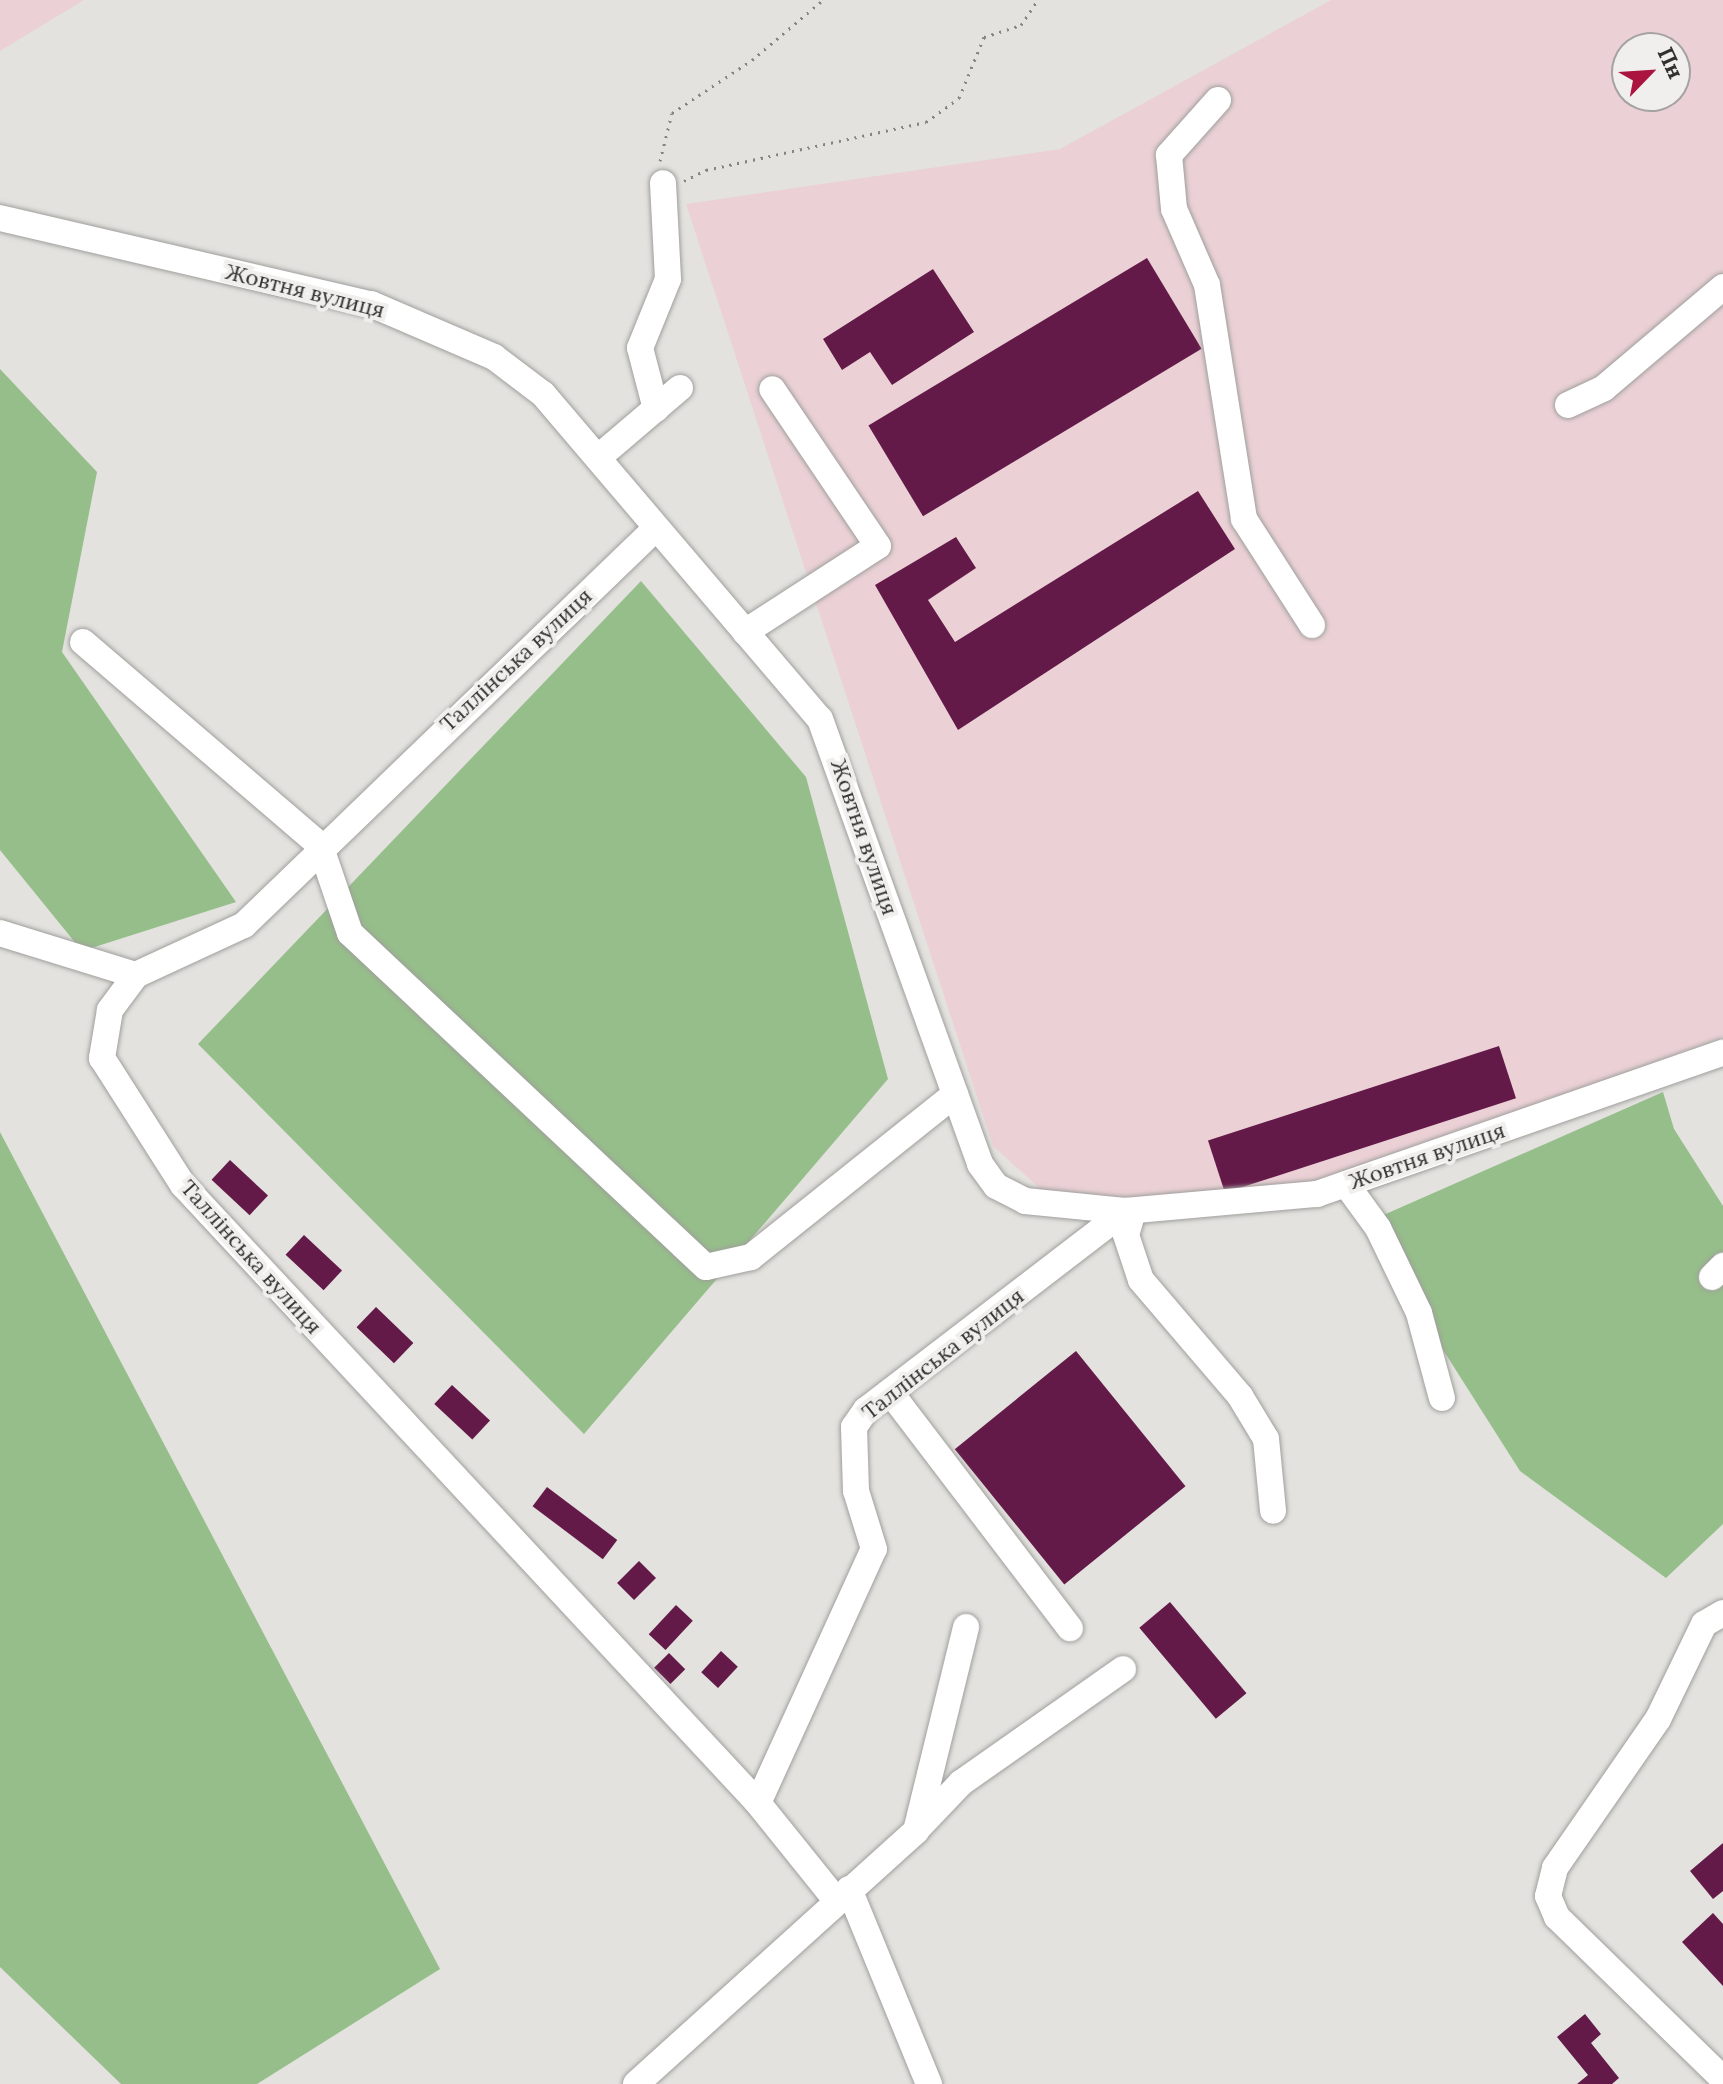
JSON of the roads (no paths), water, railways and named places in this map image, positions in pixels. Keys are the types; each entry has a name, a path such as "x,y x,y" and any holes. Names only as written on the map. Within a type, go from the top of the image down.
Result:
{"street":[{"path":"1218,100 1169,155 1174,209 1207,285 1244,519 1312,625"},
{"path":"656,409 640,348 668,279 667,212 663,183"},
{"name":"Жовтня вулиця","path":"0,218 371,304 494,357 543,394 600,456 656,528 820,719 980,1164 996,1186 1025,1201 1129,1211 1273,1201 1346,1184 1723,1053"},
{"path":"1568,405 1604,388 1719,299"},
{"path":"600,456 680,388"},
{"path":"745,632 878,546 772,389"},
{"name":"Таллінська вулиця","path":"656,528 320,845 244,925 136,975 110,1010 102,1058 183,1185 842,1894 929,2084"},
{"path":"83,642 320,845 350,933 706,1267 751,1257 955,1094"},
{"path":"0,933 136,975"},
{"path":"1346,1184 1378,1228 1419,1313 1442,1398"},
{"path":"1129,1211 1126,1235 1141,1280 1240,1396 1266,1439 1273,1511"},
{"name":"Таллінська вулиця","path":"758,1803 874,1549 856,1491 854,1427 890,1392 1129,1211"},
{"path":"890,1392 1070,1628"},
{"path":"1723,1613 1704,1624 1658,1719 1555,1868 1548,1896 1557,1917 1723,2079"},
{"path":"916,1831 966,1627"},
{"path":"636,2084 842,1894 916,1831 961,1783 1123,1669"}]}
